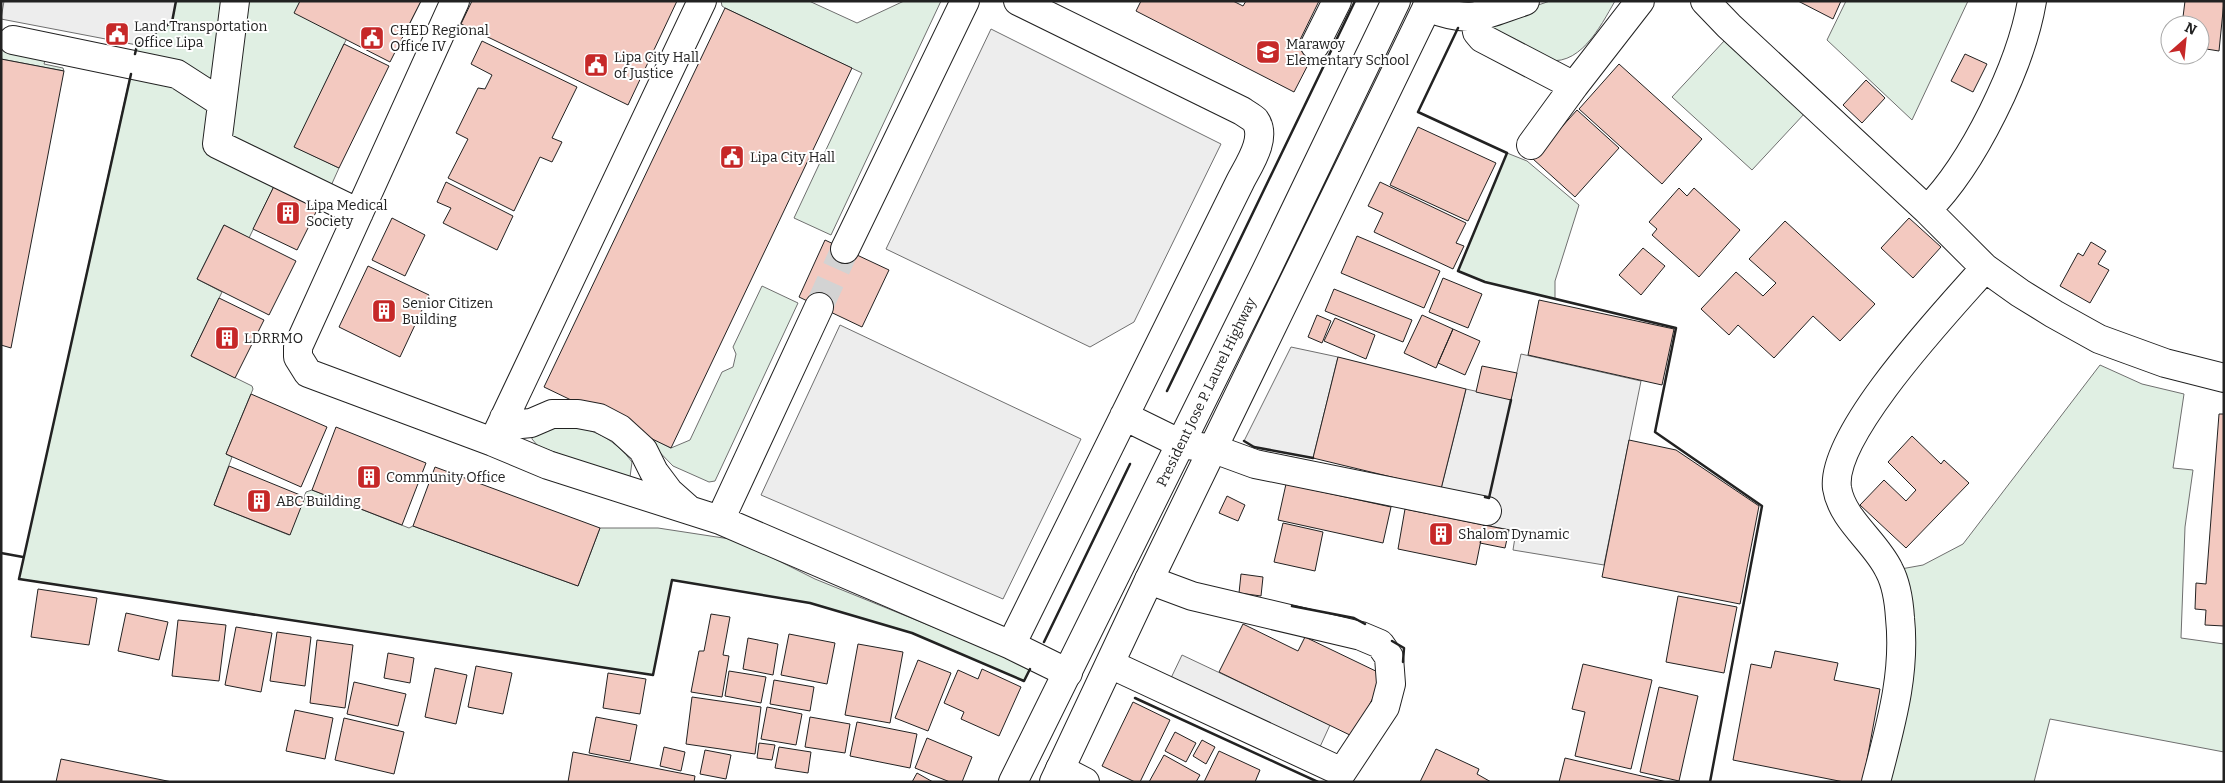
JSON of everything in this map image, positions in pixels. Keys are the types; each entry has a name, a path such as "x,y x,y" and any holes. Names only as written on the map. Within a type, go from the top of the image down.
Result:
{"main road":[{"path":"235,1 216,144 359,213"},
{"path":"455,1 298,347 298,357 308,373 499,430 548,465 720,520 1010,645 1068,673"},
{"path":"499,430 702,1"},
{"path":"845,249 965,1"},
{"path":"1010,645 1240,182 1257,146 1260,134 1255,120 1242,111 1018,1"},
{"path":"1315,46 1337,1"},
{"name":"President Jose P. Laurel Highway","path":"1013,782 1181,444 1396,1"},
{"path":"1085,782 1057,776 1149,580 1429,4 1454,16 1475,18 1525,1"},
{"path":"1531,144 1640,1"},
{"path":"1705,1 1729,26 1927,210 1985,268 2054,314 2099,339 2165,363 2224,378"},
{"path":"1927,210 1951,182 1997,101 2024,34 2032,1"},
{"path":"1475,18 1477,32 1482,38 1574,86"},
{"path":"14,40 177,74 222,103"},
{"path":"1876,782 1899,690 1902,653 1898,596 1890,571 1882,557 1843,506 1837,487 1838,470 1846,449 1873,401 1907,358 1985,268"},
{"path":"720,520 818,306"},
{"path":"499,430 531,423 552,414 578,414 599,418 620,429 643,450 654,472 669,492 690,510"},
{"path":"1124,416 1181,444 1214,449 1255,464 1449,497 1487,511"},
{"path":"1110,664 1342,772 1384,707 1391,684 1389,656 1380,644 1361,636 1192,596 1149,580"}],"green space":[{"path":"176,1 421,1 405,33 351,31 344,44 295,147 339,168 325,199 279,176 249,238 224,225 197,279 222,292 191,356 252,386 253,389 226,454 232,457 214,505 289,535 306,492 312,490 409,528 413,526 578,586 600,528 658,528 730,539 747,545 815,579 985,648 1030,669 1024,681 912,633 810,603 672,580 653,675 19,579 137,45 172,23"},
{"path":"721,1 809,1 857,23 904,1 941,1 831,235 794,218 862,73 725,8 722,6"},
{"path":"1550,1 1615,1 1587,44 1567,58 1555,61 1536,57 1490,32 1492,25 1497,19"},
{"path":"1846,1 1968,1 1912,120 1827,40"},
{"path":"1725,40 1805,113 1752,170 1672,97"},
{"path":"1,48 46,57 44,64 63,68 64,71 1,59"},
{"path":"1507,153 1527,161 1579,205 1555,281 1555,299 1485,282 1458,271"},
{"path":"762,286 798,303 715,481 709,482 673,466 640,432 671,448 690,440 722,372 733,367 736,354 733,347"},
{"path":"2100,365 2142,384 2184,394 2173,468 2193,470 2185,527 2181,638 2224,644 2224,752 2050,719 2034,782 1890,782 1901,569 1923,565 1963,544"},
{"path":"571,426 589,430 613,442 632,462 630,477 624,478 538,446 532,439 532,436 553,428"}],"shaded area":[{"name":"Land Transportation Office Lipa","path":"4,1 176,1 172,22 137,45 1,19"},
{"path":"991,29 1221,144 1134,322 1090,347 886,249"},
{"path":"840,325 1081,439 1003,599 761,495"},
{"path":"1291,347 1338,357 1313,458 1254,447 1244,441"},
{"path":"1521,354 1641,381 1604,565 1513,550 1516,531 1484,525 1487,511 1441,489 1466,389 1511,399"},
{"path":"1182,655 1330,725 1319,749 1171,678"}],"building":[{"name":"CHED Regional Office IV","path":"300,1 421,1 390,62 294,13"},
{"name":"Lipa City Hall of Justice","path":"472,1 677,1 628,105 461,24"},
{"name":"Marawoy Elementary School","path":"1141,1 1233,1 1243,6 1246,1 1319,1 1296,48 1312,57 1294,92 1136,11"},
{"path":"1798,1 1841,1 1833,19"},
{"path":"2185,1 2224,1 2219,51 2210,50 2210,15 2183,15"},
{"name":"Lipa City Hall","path":"725,8 852,68 671,448 544,387"},
{"path":"482,41 577,87 552,138 562,142 552,162 540,157 514,211 448,178 468,139 456,133 478,88 485,89 492,75 471,64"},
{"path":"344,44 389,66 339,168 294,147"},
{"path":"1965,54 1987,64 1973,92 1951,81"},
{"path":"1,59 64,71 11,348 1,345"},
{"path":"1619,64 1702,139 1662,184 1579,109"},
{"path":"1866,80 1885,98 1862,123 1843,105"},
{"path":"1577,110 1619,148 1575,197 1533,159"},
{"path":"1418,127 1496,163 1468,221 1390,185"},
{"name":"Lipa Medical Society","path":"279,176 323,198 297,250 253,229"},
{"path":"446,182 513,216 497,250 443,223 451,208 437,202"},
{"path":"1380,182 1466,223 1456,243 1464,246 1453,269 1374,232 1383,213 1368,206"},
{"path":"1679,188 1687,196 1694,188 1740,230 1699,277 1652,235 1657,229 1649,222"},
{"path":"392,218 425,235 405,276 372,260"},
{"path":"1909,218 1941,247 1913,278 1881,248"},
{"path":"1785,221 1875,304 1840,341 1813,316 1774,358 1738,325 1729,335 1701,309 1736,272 1763,296 1776,283 1749,259"},
{"path":"224,225 296,261 269,315 197,279"},
{"path":"1357,236 1440,271 1424,308 1341,273"},
{"path":"825,240 889,270 862,327 799,297"},
{"path":"2091,242 2106,251 2098,264 2109,270 2090,303 2060,286 2078,253 2083,256"},
{"path":"1643,248 1665,266 1641,295 1619,275"},
{"name":"Senior Citizen Building","path":"368,266 429,295 400,357 339,327"},
{"path":"1443,278 1482,294 1468,328 1429,312"},
{"path":"1334,289 1412,320 1403,342 1325,311"},
{"name":"LDRRMO","path":"219,298 264,320 235,378 191,356"},
{"path":"1539,300 1674,329 1662,385 1528,355"},
{"path":"1317,315 1331,321 1322,343 1308,337"},
{"path":"1422,315 1453,329 1436,368 1404,353"},
{"path":"1335,318 1375,335 1366,359 1324,341"},
{"path":"1453,329 1480,341 1465,375 1438,363"},
{"path":"1338,357 1466,389 1441,489 1313,458"},
{"path":"1482,366 1517,373 1511,400 1476,392"},
{"path":"251,394 327,427 301,487 226,454"},
{"path":"2219,414 2224,414 2224,626 2205,625 2206,610 2195,609 2196,583 2206,584"},
{"name":"Community Office","path":"336,427 426,463 402,525 312,490"},
{"path":"1912,436 1941,464 1944,460 1969,483 1906,548 1860,505 1884,480 1906,501 1916,490 1888,462"},
{"path":"1629,440 1676,450 1759,506 1740,604 1602,577"},
{"name":"ABC Building","path":"229,466 305,497 290,535 214,505"},
{"path":"435,467 600,528 578,586 413,526"},
{"path":"1286,484 1391,507 1383,543 1278,520"},
{"path":"1227,496 1245,505 1238,521 1219,513"},
{"name":"Shalom Dynamic","path":"1405,509 1484,525 1476,565 1398,549"},
{"path":"1283,523 1323,532 1315,571 1274,562"},
{"path":"1484,525 1509,530 1505,548 1480,543"},
{"path":"1241,574 1263,577 1261,596 1239,593"},
{"path":"38,589 97,598 89,645 31,637"},
{"path":"1678,596 1737,607 1724,673 1666,662"},
{"path":"126,613 168,622 159,660 118,651"},
{"path":"711,614 730,617 723,655 729,656 722,697 691,692 699,651 704,651"},
{"path":"178,620 226,625 219,681 172,676"},
{"path":"1243,624 1298,651 1305,637 1384,675 1354,737 1219,672"},
{"path":"236,627 272,633 261,692 225,685"},
{"path":"277,632 311,637 305,686 270,681"},
{"path":"789,634 835,643 827,684 781,675"},
{"path":"748,638 778,644 773,675 743,669"},
{"path":"317,640 353,645 345,708 310,703"},
{"path":"858,644 903,652 890,723 845,715"},
{"path":"1775,651 1838,663 1834,680 1880,689 1863,782 1844,782 1733,760 1751,664 1771,668"},
{"path":"388,653 414,658 410,683 384,678"},
{"path":"918,660 951,673 928,731 895,718"},
{"path":"1583,664 1652,680 1631,769 1575,756 1585,712 1572,709"},
{"path":"476,666 512,673 503,714 468,707"},
{"path":"435,668 467,675 456,724 425,717"},
{"path":"982,669 1021,687 999,736 961,719 964,712 944,703 958,670 978,679"},
{"path":"729,671 766,677 761,703 725,696"},
{"path":"608,673 646,679 640,714 603,708"},
{"path":"774,680 814,687 810,711 770,704"},
{"path":"354,682 406,694 398,726 347,714"},
{"path":"1659,687 1698,696 1679,781 1640,772"},
{"path":"692,697 761,707 755,754 686,744"},
{"path":"1133,702 1170,720 1140,782 1135,782 1102,766"},
{"path":"767,707 802,714 796,745 761,739"},
{"path":"295,710 333,718 325,759 286,751"},
{"path":"596,717 637,725 630,761 589,753"},
{"path":"810,717 850,724 845,753 805,747"},
{"path":"344,718 404,732 394,774 335,760"},
{"path":"857,722 917,734 910,768 850,756"},
{"path":"1175,732 1196,743 1186,762 1165,751"},
{"path":"927,738 972,757 962,782 950,782 915,768"},
{"path":"1202,740 1215,747 1206,764 1193,756"},
{"path":"759,743 775,745 772,760 757,758"},
{"path":"664,747 685,752 681,771 660,766"},
{"path":"779,747 811,752 808,773 775,768"},
{"path":"1436,749 1479,769 1477,774 1491,782 1420,782"},
{"path":"705,750 731,755 726,779 700,774"},
{"path":"1219,751 1260,770 1255,782 1204,782"},
{"path":"573,752 695,776 694,782 568,782"},
{"path":"1164,755 1200,775 1196,782 1149,782"},
{"path":"1565,758 1667,782 1559,782"},
{"path":"61,759 172,782 56,782"},
{"path":"917,773 933,782 912,782"}],"tunnel":[{"path":"819,307 845,249"}],"wall":[{"path":"135,54 137,45 172,22 176,1"},
{"path":"1167,391 1355,1"},
{"path":"1458,28 1418,112 1507,153 1458,271 1485,282 1676,328 1655,432 1762,506 1710,782"},
{"path":"131,74 19,579 653,675 672,580 810,603 912,633 1024,681 1030,669"},
{"path":"1485,497 1489,498 1511,400"},
{"path":"1244,441 1254,447 1313,458"},
{"path":"1044,642 1130,464"},
{"path":"1,553 23,557"},
{"path":"1292,606 1354,618 1365,624"},
{"path":"1392,641 1404,648 1403,662"},
{"path":"1135,698 1318,782"}],"place":[{"name":"Land Transportation Office Lipa","path":"117,34"},
{"name":"CHED Regional Office IV","path":"372,38"},
{"name":"Marawoy Elementary School","path":"1268,52"},
{"name":"Lipa City Hall of Justice","path":"596,65"},
{"name":"Lipa City Hall","path":"732,157"},
{"name":"Lipa Medical Society","path":"288,213"},
{"name":"Senior Citizen Building","path":"384,311"},
{"name":"LDRRMO","path":"227,338"},
{"name":"Community Office","path":"369,477"},
{"name":"ABC Building","path":"259,501"},
{"name":"Shalom Dynamic","path":"1441,534"}]}
